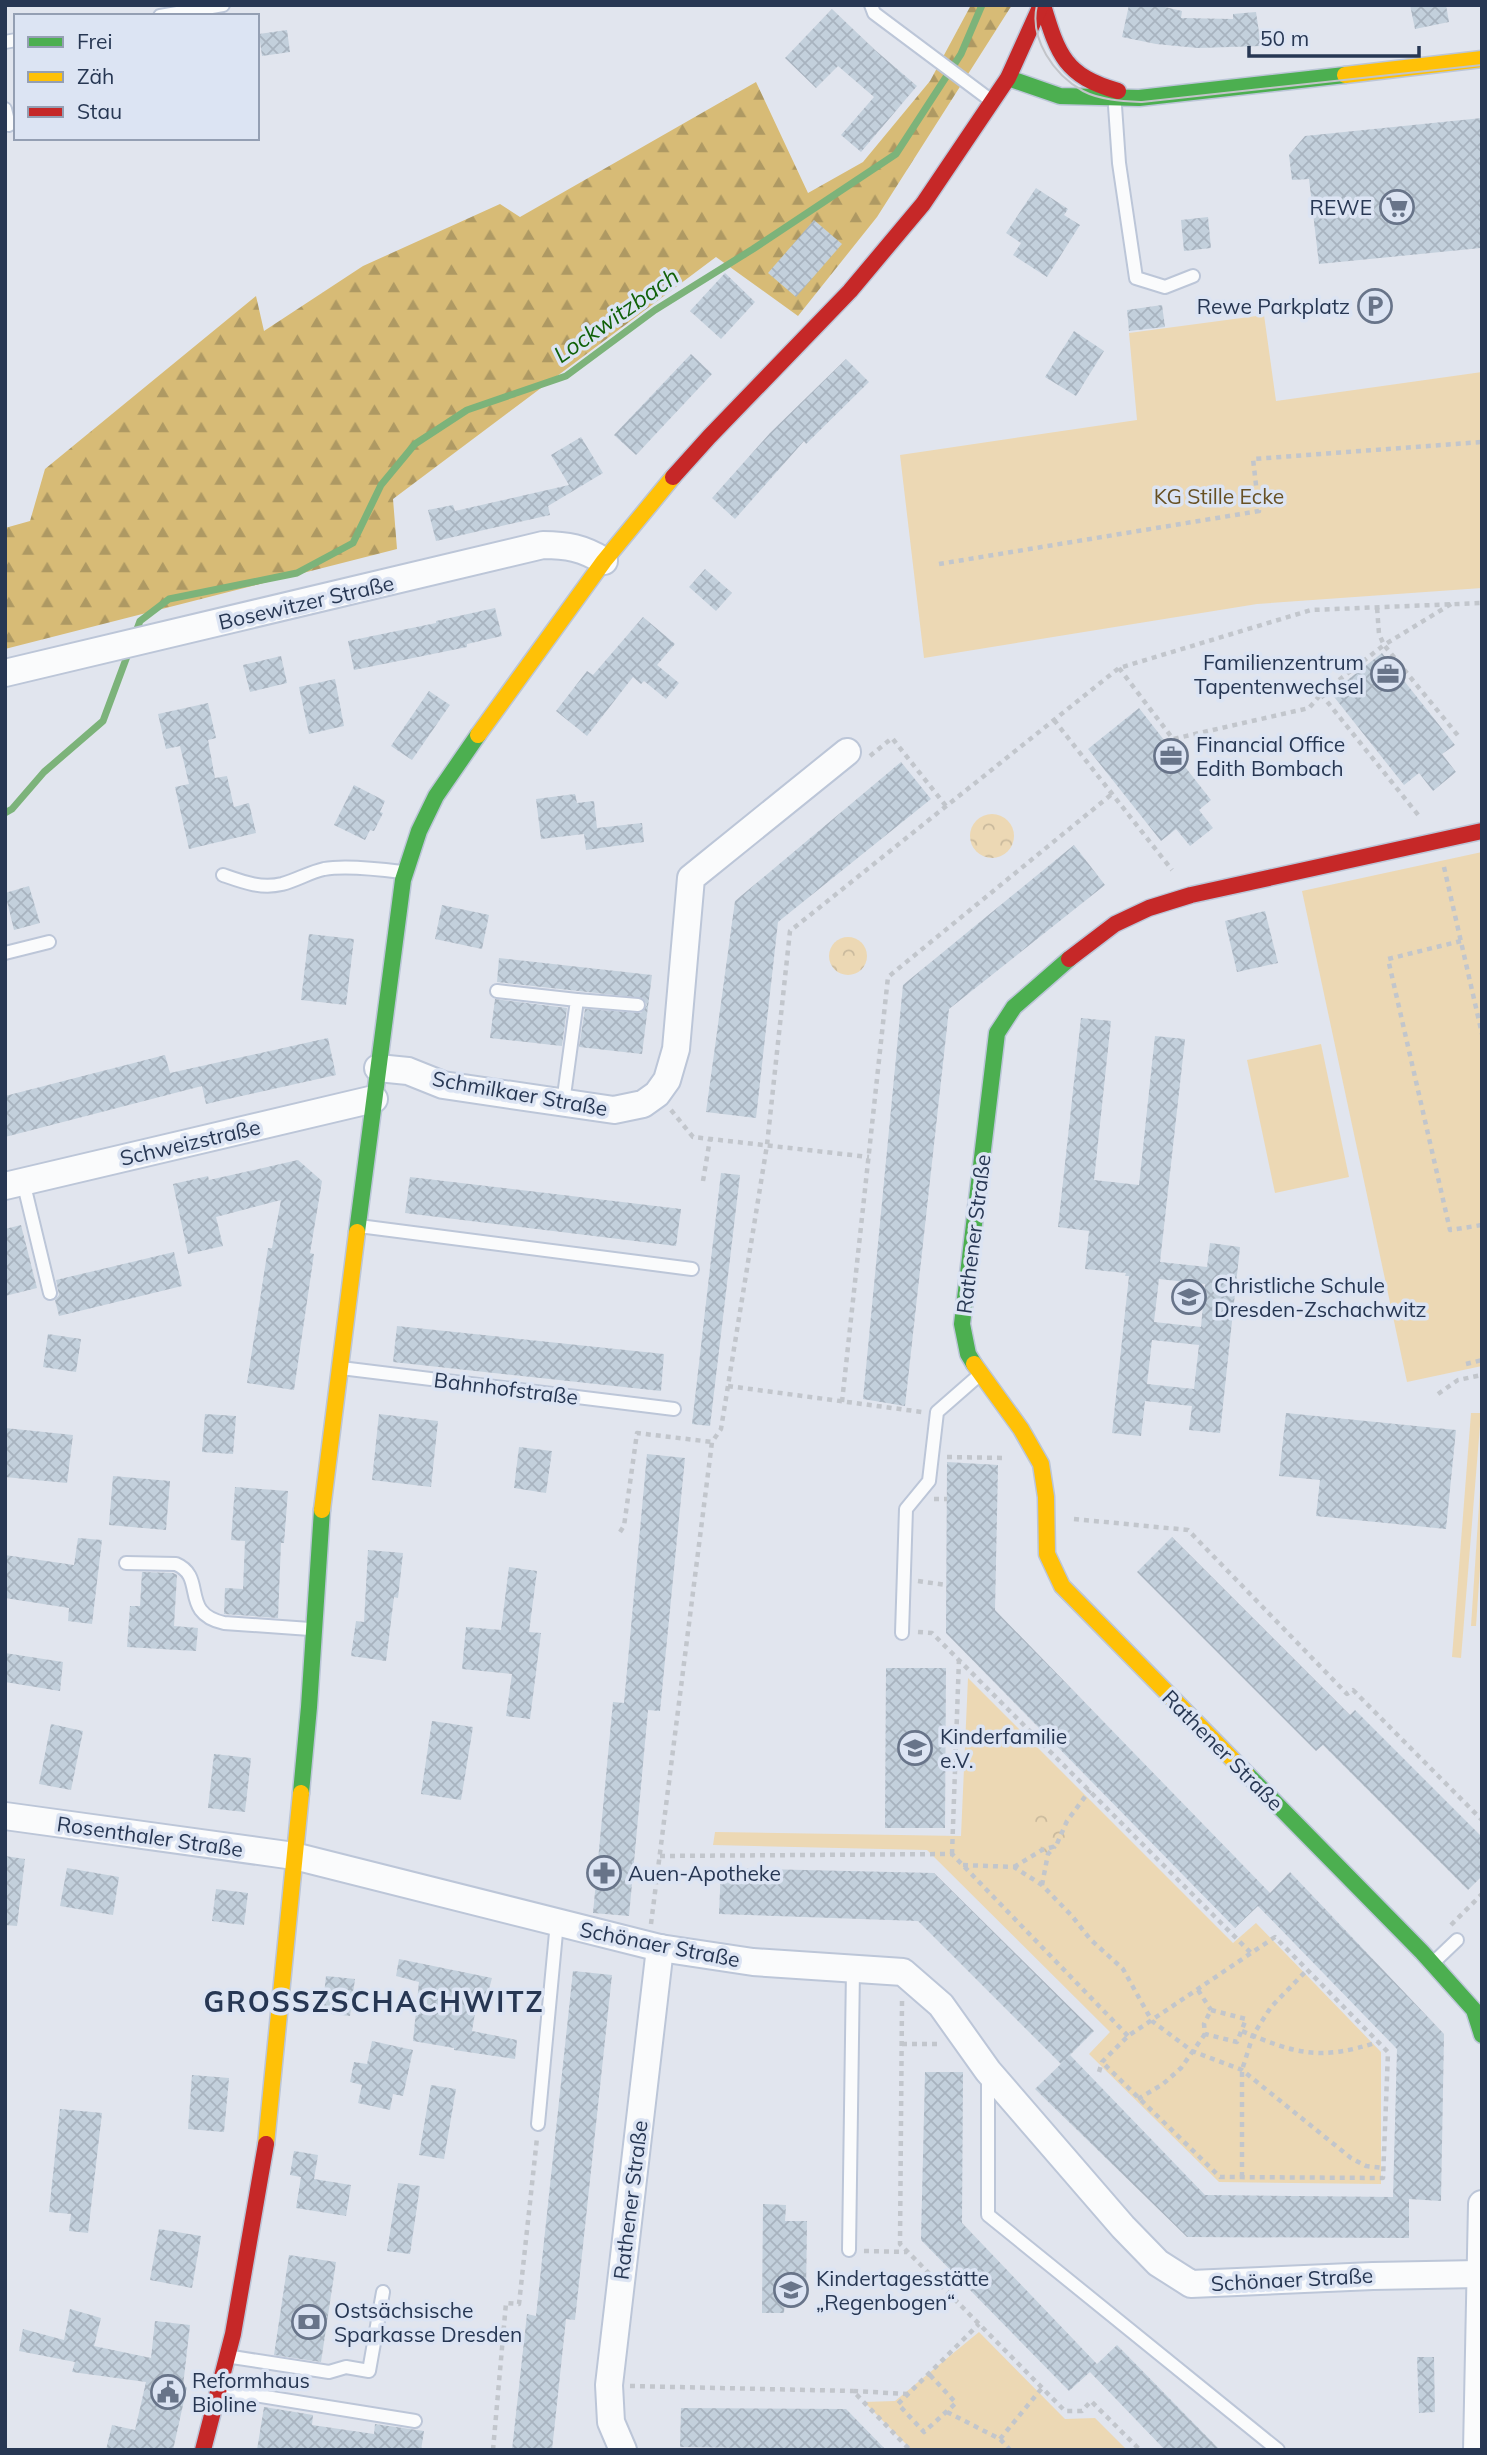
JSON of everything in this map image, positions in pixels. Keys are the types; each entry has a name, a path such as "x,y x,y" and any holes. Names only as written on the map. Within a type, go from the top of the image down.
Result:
{"street":[{"path":"203,2450 228,2356 269,2125 314,1629 323,1490 405,873 413,845 426,812 442,784 604,561 709,437 804,340 891,244 923,204 1008,78 1042,5"},
{"path":"1042,5 1056,46 1075,71 1088,81 1139,98"},
{"path":"1008,78 1060,96 1139,98 1482,60"},
{"path":"1068,113 1115,106 1139,98"},
{"path":"992,101 1012,109"},
{"name":"Bosewitzer Straße","path":"5,673 543,545 566,545 586,550 604,561"},
{"path":"657,1094 667,1080 676,1049 691,878 847,752"},
{"name":"Rathener Straße","path":"1482,831 1191,895 1149,908 1115,924 1055,969 1014,1007 997,1032 962,1324 968,1354 1021,1429 1041,1464 1047,1554 1062,1586 1433,1964 1475,2010 1482,2035"},
{"name":"Schmilkaer Straße","path":"379,1068 408,1071 443,1085 614,1110 643,1104 657,1094"},
{"name":"Schweizstraße","path":"14,1184 374,1098"},
{"name":"Rosenthaler Straße","path":"5,1816 294,1856"},
{"name":"Schönaer Straße","path":"294,1856 654,1946 754,1962 903,1972 941,2005 988,2071 1123,2227 1158,2263 1191,2284 1479,2274"},
{"name":"Rathener Straße","path":"623,2450 611,2422 608,2385 654,1946"},
{"path":"1477,2450 1482,2204"}],"lane":[{"path":"171,14 223,5"},
{"path":"871,5 874,13 992,101"},
{"path":"1115,106 1119,163 1136,278 1165,287 1193,276"},
{"path":"5,109 10,125"},
{"path":"223,875 247,884 266,886 282,884 326,869 380,869 405,873"},
{"path":"5,953 49,942"},
{"path":"497,991 638,1005"},
{"path":"563,1103 577,1000"},
{"path":"14,1184 29,1199 50,1293"},
{"path":"357,1226 692,1269"},
{"name":"Bahnhofstraße","path":"338,1368 674,1409"},
{"path":"902,1632 906,1509 929,1481 937,1412 980,1374"},
{"path":"126,1563 176,1564 183,1567 191,1579 197,1604 203,1614 212,1620 314,1629"},
{"path":"538,2124 557,1922"},
{"path":"1433,1964 1457,1940"},
{"path":"849,2250 853,1969"},
{"path":"988,2071 988,2215 1277,2449"},
{"path":"228,2356 329,2372 346,2367 369,2371 383,2292"},
{"path":"219,2390 415,2421"}],"path":[{"path":"939,564 1259,511 1254,460 1482,442"},
{"path":"654,1946 660,1856 712,1442 721,1429 729,1386 766,1145 790,931 1119,668 1311,610 1482,603"},
{"path":"1119,668 1173,739 1309,708 1321,694 1384,645 1452,604"},
{"path":"1377,607 1379,634 1384,645 1460,738"},
{"path":"1321,694 1438,842 1482,1034"},
{"path":"1054,720 1191,895"},
{"path":"847,752 862,762 892,738 946,806"},
{"path":"842,1402 888,977 1112,794"},
{"path":"1461,941 1388,959 1450,1230 1482,1225"},
{"path":"657,1094 693,1137 869,1157"},
{"path":"703,1181 710,1139"},
{"path":"1466,1364 1482,1360"},
{"path":"1438,1394 1458,1380 1482,1374"},
{"path":"729,1386 937,1412"},
{"path":"620,1532 624,1526 637,1433 712,1442"},
{"path":"932,1456 1038,1460"},
{"path":"1046,1516 1188,1530 1347,1694 1353,1690 1482,1820"},
{"path":"903,1579 946,1585"},
{"path":"902,1632 932,1633 1252,1954"},
{"path":"959,1659 952,1854 1128,2036"},
{"path":"1042,1885 1048,1854 1056,1846 1067,1821 1090,1790"},
{"path":"1013,1867 1042,1850 1056,1846"},
{"path":"660,1856 952,1854"},
{"path":"962,1865 1013,1867 1042,1885 1090,1939 1123,1969 1152,2021 1192,2051 1242,2070 1351,2158 1366,2166 1384,2168"},
{"path":"1099,2072 1102,2063 1128,2036 1275,1937 1388,2052 1383,2178 1220,2177 1102,2063"},
{"path":"1242,2177 1242,2070 1253,2035 1271,2007 1307,1970"},
{"path":"903,1972 900,2244 1065,2411 1082,2411 1091,2401 1140,2450"},
{"path":"1198,1990 1212,2010 1246,2019 1237,2042 1205,2034"},
{"path":"1138,2099 1163,2084 1181,2068 1205,2034 1204,2024 1212,2010"},
{"path":"1242,2031 1288,2050 1323,2054 1350,2051 1378,2042"},
{"path":"902,2044 970,2044"},
{"path":"493,2450 506,2303 519,2304 538,2124"},
{"path":"849,2250 908,2253"},
{"path":"930,2375 956,2403 924,2432 898,2404 979,2324"},
{"path":"608,2385 909,2394"},
{"path":"1000,2439 1042,2388"},
{"path":"853,2391 910,2450"},
{"path":"947,2412 1000,2439 1010,2450"}],"green space":[{"path":"971,5 1012,5 877,217 798,316 716,257 393,499 397,549 5,649 5,528 30,521 45,469 256,296 264,331 363,266 500,204 520,217 756,82 808,193 863,162 930,81"},
{"name":"KG Stille Ecke","path":"1264,315 1276,401 1482,372 1482,588 1257,604 924,658 900,455 1137,420 1129,333"},
{"path":"992,814 1007,821 1014,836 1007,851 992,858 977,851 970,836 977,821"},
{"path":"1482,852 1482,1366 1407,1382 1302,891"},
{"path":"848,937 861,943 867,956 861,969 848,975 835,969 829,956 835,943"},
{"path":"1321,1044 1349,1177 1275,1193 1247,1060"},
{"path":"1471,1413 1481,1413 1461,1658 1452,1657"},
{"path":"1480,1490 1482,1539 1476,1626 1471,1626"},
{"path":"968,1678 1233,1943 1256,1923 1381,2052 1381,2184 1219,2182 1089,2054 1110,2032 927,1850 713,1845 715,1832 961,1836"},
{"path":"1050,1811 1065,1822 1071,1835 1066,1846 1048,1854 1042,1850 1029,1826 1039,1812"},
{"path":"979,2332 1065,2419 1095,2418 1127,2450 912,2450 864,2402 895,2401"}],"building":[{"path":"1129,5 1156,5 1182,11 1181,18 1233,19 1233,14 1256,12 1261,46 1198,48 1122,37"},
{"path":"1410,5 1446,5 1449,22 1415,29"},
{"path":"832,9 917,86 861,152 841,135 874,97 838,66 816,88 785,58"},
{"path":"287,30 290,52 262,56 259,34"},
{"name":"REWE","path":"1482,118 1481,248 1319,264 1309,179 1292,180 1289,155 1305,136"},
{"path":"1036,188 1068,209 1064,215 1080,225 1047,277 1013,255 1021,243 1006,233"},
{"path":"1208,217 1211,248 1184,251 1181,220"},
{"path":"814,220 842,244 796,297 768,273"},
{"path":"725,273 755,302 721,339 690,311"},
{"path":"1162,305 1165,327 1129,331 1127,310"},
{"path":"1074,331 1104,351 1076,396 1045,377"},
{"path":"691,354 712,374 636,455 614,435"},
{"path":"846,359 869,382 806,444 804,441 735,519 712,498 770,433"},
{"path":"581,437 603,473 548,506 550,515 436,541 428,510 453,505 455,511 569,485 551,455"},
{"path":"705,569 732,593 716,611 689,587"},
{"path":"495,608 502,636 467,644 467,647 354,670 348,641"},
{"path":"643,617 675,644 657,665 679,683 666,699 644,681 641,684 633,677 587,736 556,711 587,671 593,675"},
{"path":"1382,653 1455,745 1442,754 1456,772 1433,791 1419,773 1404,785 1331,693"},
{"path":"281,656 287,683 250,692 243,665"},
{"path":"335,679 344,726 309,734 299,687"},
{"path":"429,691 450,705 412,760 391,746"},
{"path":"208,703 216,738 208,740 215,778 227,776 234,807 249,803 256,833 189,849 175,787 189,784 180,746 166,749 158,714"},
{"path":"1139,708 1211,800 1199,810 1213,828 1190,846 1176,829 1161,841 1088,749"},
{"path":"901,762 931,799 778,922 756,1118 706,1112 735,901"},
{"path":"354,785 385,801 380,812 383,813 374,831 370,830 365,840 334,825"},
{"path":"575,794 577,803 594,801 597,828 642,823 644,842 586,850 584,834 541,839 536,799"},
{"path":"1074,845 1105,885 949,1009 905,1406 863,1399 903,985"},
{"path":"29,886 40,923 14,930 5,893"},
{"path":"442,905 489,915 482,949 435,939"},
{"path":"1265,911 1278,963 1237,972 1225,921"},
{"path":"309,934 354,939 346,1005 301,1000"},
{"path":"499,958 652,975 642,1054 579,1047 585,1009 641,1013 647,1005 642,998 497,982"},
{"path":"495,999 567,1008 562,1046 490,1038"},
{"path":"1081,1018 1111,1021 1094,1180 1139,1185 1155,1036 1185,1039 1160,1262 1207,1267 1210,1243 1240,1247 1220,1433 1189,1430 1192,1406 1145,1401 1141,1436 1112,1433 1129,1276 1125,1276 1126,1273 1085,1269 1089,1231 1058,1227","holes":["1159,1279 1205,1284 1201,1327 1154,1322","1152,1340 1199,1345 1194,1389 1147,1384"]},
{"path":"328,1038 336,1075 206,1104 202,1086 5,1137 5,1096 165,1055 170,1073"},
{"path":"298,1160 322,1181 310,1253 314,1254 294,1390 247,1383 268,1248 272,1248 281,1200 216,1217 223,1246 188,1254 173,1184 208,1176 209,1180"},
{"path":"721,1173 740,1175 710,1426 692,1424"},
{"path":"410,1177 681,1209 676,1246 405,1213"},
{"path":"21,1225 37,1288 5,1296 5,1229"},
{"path":"174,1252 182,1286 59,1316 55,1300 59,1295 56,1280"},
{"path":"397,1326 664,1354 661,1391 393,1362"},
{"path":"48,1334 81,1339 76,1372 43,1367"},
{"path":"1286,1413 1456,1430 1446,1529 1316,1516 1320,1480 1279,1476"},
{"path":"205,1414 236,1416 233,1454 202,1452"},
{"path":"379,1414 438,1421 431,1487 372,1480"},
{"path":"5,1428 73,1435 67,1483 5,1477"},
{"path":"519,1447 552,1451 546,1493 514,1488"},
{"path":"647,1454 685,1458 660,1711 648,1710 629,1916 593,1913 613,1702 624,1703"},
{"path":"947,1462 998,1465 995,1610 1270,1893 1290,1872 1444,2034 1441,2201 1409,2199 1409,2238 1187,2237 1035,2089 1070,2055 1205,2195 1393,2197 1397,2049 1258,1906 1235,1928 946,1633"},
{"path":"113,1476 170,1481 166,1530 109,1525"},
{"path":"235,1487 288,1491 284,1543 281,1543 278,1618 224,1614 225,1588 243,1589 245,1541 231,1540"},
{"path":"1172,1537 1350,1715 1355,1710 1482,1837 1482,1876 1468,1890 1323,1745 1316,1751 1137,1572"},
{"path":"78,1538 102,1540 92,1624 68,1621 69,1608 5,1598 5,1555 74,1565"},
{"path":"368,1550 403,1553 386,1661 351,1656 356,1621 364,1622"},
{"path":"509,1567 537,1571 529,1632 541,1633 530,1719 506,1716 512,1674 462,1669 466,1627 501,1630"},
{"path":"142,1572 177,1575 174,1626 198,1628 196,1651 127,1647 130,1606 140,1606"},
{"path":"5,1653 63,1662 60,1691 5,1682"},
{"name":"Kinderfamilie e.V.","path":"886,1668 946,1668 945,1828 885,1828"},
{"path":"432,1721 473,1727 461,1800 421,1794"},
{"path":"51,1724 83,1731 71,1790 39,1784"},
{"path":"214,1754 251,1758 245,1812 208,1808"},
{"path":"5,1856 25,1859 17,1926 5,1925"},
{"path":"67,1868 119,1877 113,1915 60,1906"},
{"path":"721,1868 934,1873 1094,2031 1061,2064 918,1921 719,1914"},
{"path":"216,1889 248,1893 244,1925 212,1921"},
{"path":"399,1959 492,1978 487,1997 478,1995 472,2031 517,2040 515,2059 413,2041 419,1982 396,1976"},
{"path":"573,1971 612,1975 575,2320 566,2319 552,2450 512,2450 527,2314 536,2316"},
{"path":"326,1976 355,1979 350,2016 322,2013"},
{"path":"372,2041 413,2050 403,2096 393,2094 390,2110 358,2103 362,2085 350,2082 354,2062 367,2064"},
{"path":"925,2072 963,2072 962,2223 1097,2364 1117,2345 1220,2450 1165,2450 1090,2372 1069,2391 921,2240"},
{"path":"192,2075 229,2078 224,2132 188,2129"},
{"path":"431,2085 456,2089 444,2159 419,2155"},
{"path":"60,2109 102,2113 88,2233 69,2231 71,2214 49,2212"},
{"path":"294,2151 318,2155 314,2179 351,2185 346,2216 296,2208 301,2177 290,2175"},
{"path":"398,2183 420,2186 410,2254 387,2251"},
{"path":"763,2204 786,2205 785,2221 807,2221 806,2297 785,2297 784,2313 762,2313"},
{"path":"159,2229 201,2236 192,2288 150,2280"},
{"path":"289,2255 336,2262 321,2362 274,2355"},
{"path":"70,2309 101,2318 94,2346 151,2358 155,2321 190,2325 183,2386 187,2387 173,2450 106,2450 112,2425 135,2430 146,2382 72,2372 75,2362 19,2351 23,2329 64,2340"},
{"path":"1417,2357 1434,2357 1435,2412 1419,2413"},
{"path":"264,2407 313,2415 312,2425 374,2434 375,2424 424,2431 421,2450 257,2450"},
{"path":"681,2408 846,2409 886,2450 680,2447"}],"waterway":[{"name":"Lockwitzbach","path":"134,637 140,621 169,599 297,573 353,543 381,485 415,444 467,410 566,376 655,310 896,154 961,54 982,5"},
{"name":"Lockwitzbach","path":"5,813 12,809 44,772 103,721 129,651"}],"tram line":[{"path":"1037,5 1035,18 1040,43 1054,66 1062,76 1083,91 1112,100 1142,102 1482,65"}],"traffic: fast":[{"path":"1008,78 1060,96 1139,98 1345,75"},
{"path":"357,1232 403,880 419,831 436,796 478,735"},
{"path":"974,1364 968,1354 962,1324 997,1033 1014,1007 1069,959"},
{"path":"301,1793 322,1510"},
{"path":"1246,1773 1422,1952 1474,2010 1482,2035"}],"traffic: slow":[{"path":"1345,75 1482,59"},
{"path":"478,735 604,561 673,477"},
{"path":"322,1510 357,1232"},
{"path":"974,1364 1021,1429 1041,1464 1046,1497 1047,1554 1062,1586 1246,1773"},
{"path":"266,2144 301,1793"}],"traffic: jam":[{"path":"673,477 850,291 923,204 1008,78 1041,5"},
{"path":"1043,5 1059,50 1066,61 1086,78 1118,91"},
{"path":"1069,959 1115,924 1149,908 1191,895 1482,831"},
{"path":"203,2450 233,2334 266,2144"}],"place":[{"name":"REWE","path":"1397,207"},
{"name":"Rewe Parkplatz","path":"1375,306"},
{"name":"Familienzentrum Tapentenwechsel","path":"1388,674"},
{"name":"Financial Office Edith Bombach","path":"1171,756"},
{"name":"Christliche Schule Dresden-Zschachwitz","path":"1189,1297"},
{"name":"Kinderfamilie e.V.","path":"915,1748"},
{"name":"Auen-Apotheke","path":"604,1873"},
{"name":"Kindertagesstätte „Regenbogen“","path":"791,2290"},
{"name":"Ostsächsische Sparkasse Dresden","path":"309,2322"},
{"name":"Reformhaus Bioline","path":"168,2392"}],"district":[{"name":"GROSSZSCHACHWITZ","path":"374,2001"}]}
